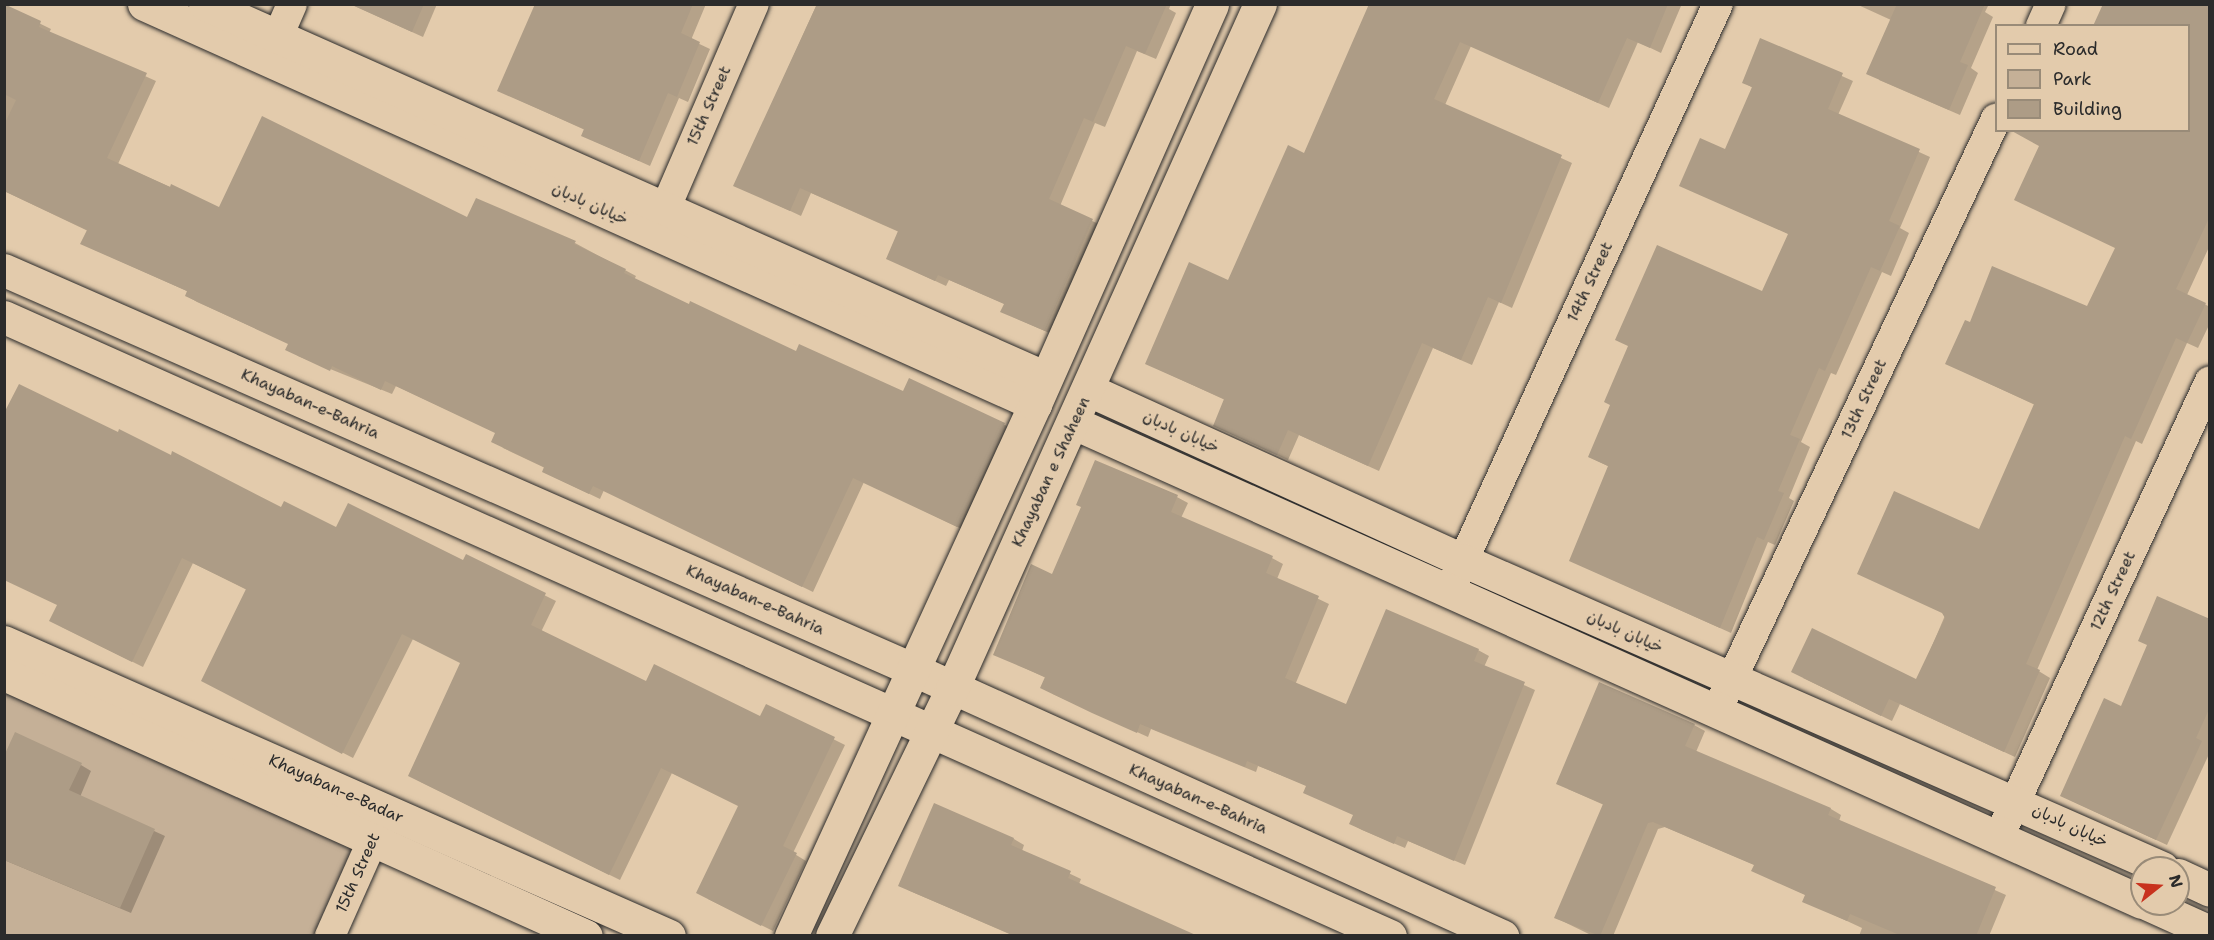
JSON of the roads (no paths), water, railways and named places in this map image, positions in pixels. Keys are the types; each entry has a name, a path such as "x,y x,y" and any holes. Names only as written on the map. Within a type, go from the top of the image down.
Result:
{"main road":[{"name":"خیابان بادبان","path":"144,4 273,48 1040,391"},
{"name":"خیابان بادبان","path":"205,4 273,48"},
{"path":"791,936 1040,391 1212,4"},
{"name":"Khayaban e Shaheen","path":"832,936 952,689 1089,390 1260,4"},
{"name":"Khayaban-e-Bahria","path":"4,270 912,669 1502,936"},
{"path":"4,317 930,733 1390,936"},
{"name":"خیابان بادبان","path":"1089,390 1462,560 1731,679 2016,801 2136,856"},
{"name":"خیابان بادبان","path":"1074,423 2130,897"},
{"name":"Khayaban-e-Badar","path":"5,653 379,824 669,936"},
{"name":"Khayaban-e-Badar","path":"379,824 586,936"},
{"path":"2190,881 2210,890"},
{"path":"2175,916 2210,932"}],"street":[{"path":"273,48 292,4"},
{"name":"15th Street","path":"660,220 754,4"},
{"name":"14th Street","path":"1450,591 1462,560 1718,4"},
{"path":"2042,24 2051,4"},
{"name":"13th Street","path":"1718,711 1731,679 1995,121"},
{"name":"12th Street","path":"1999,837 2210,381"},
{"name":"15th Street","path":"330,936 379,824"}]}
